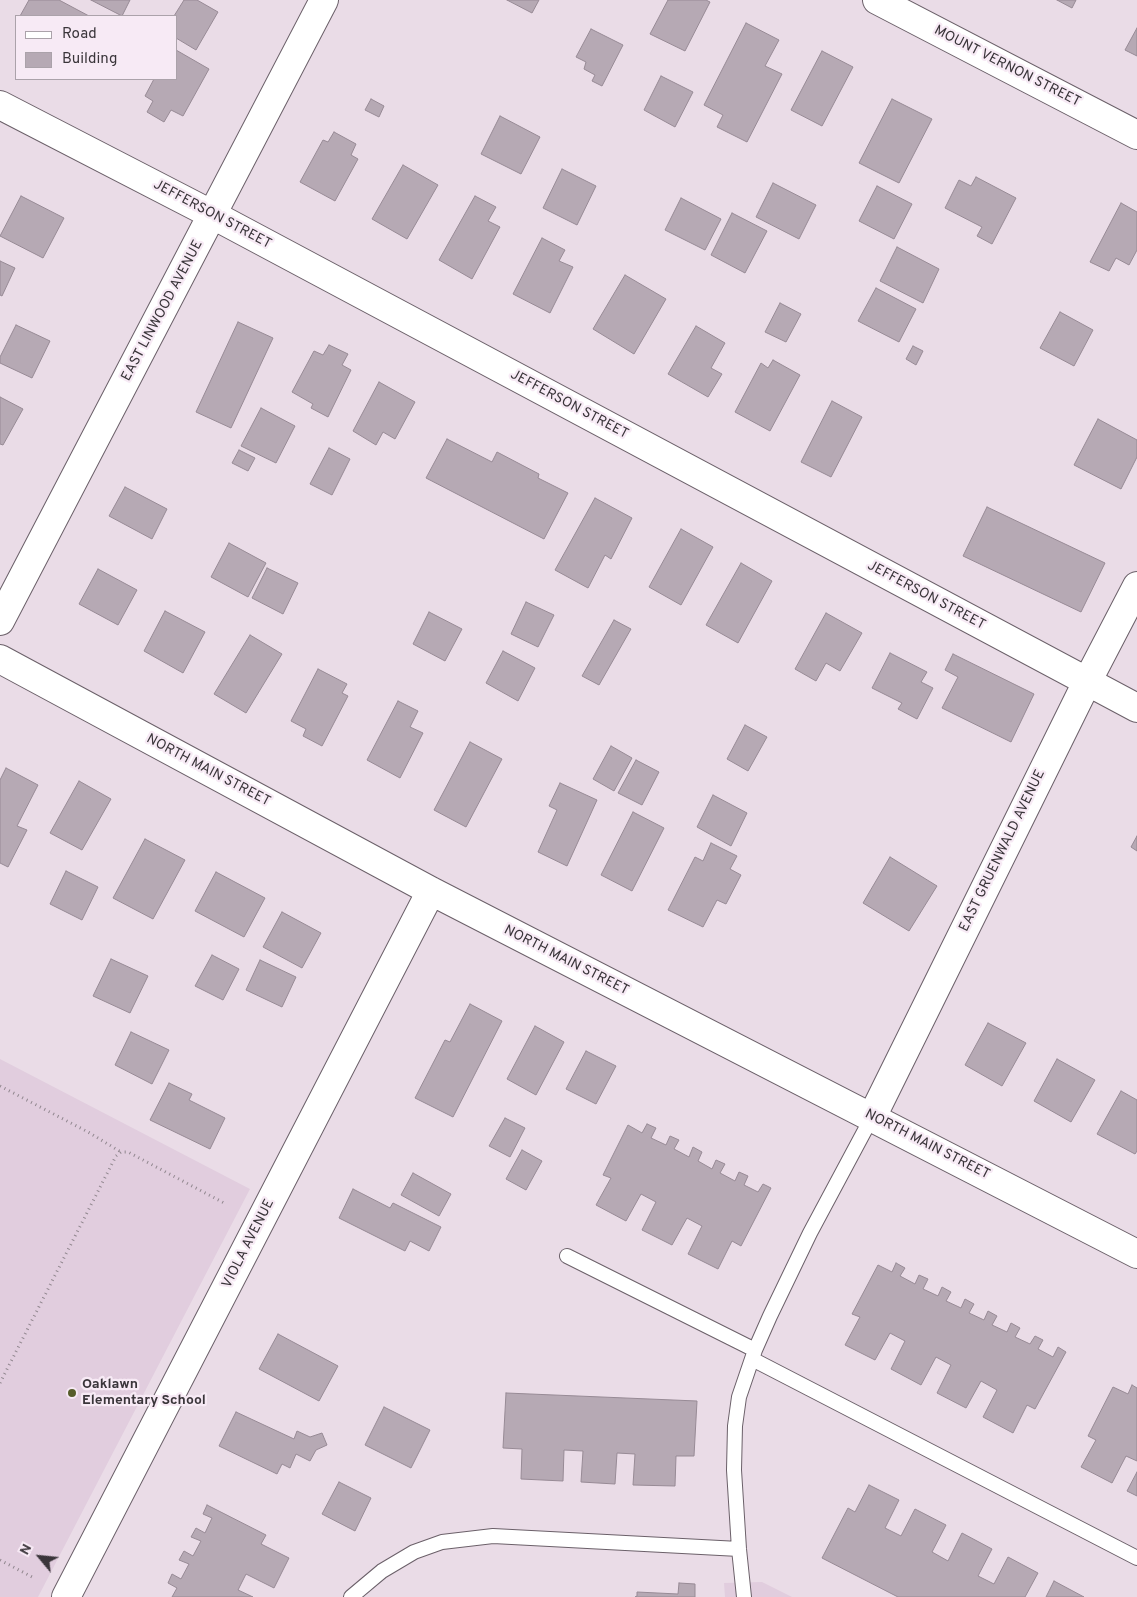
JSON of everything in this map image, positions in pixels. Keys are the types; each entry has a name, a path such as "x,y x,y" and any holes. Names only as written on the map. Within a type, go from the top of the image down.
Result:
{"street":[{"name":"EAST LINWOOD AVENUE","path":"0,621 324,0"},
{"name":"MOUNT VERNON STREET","path":"877,0 1137,135"},
{"name":"JEFFERSON STREET","path":"0,105 213,215 1137,708"},
{"name":"EAST GRUENWALD AVENUE","path":"872,1117 1087,682 1137,586"},
{"name":"NORTH MAIN STREET","path":"0,659 431,891 1137,1254"},
{"name":"VIOLA AVENUE","path":"66,1597 431,891"}],"lane":[{"path":"744,1597 734,1470 735,1426 739,1397 754,1355 810,1233 872,1117"},
{"path":"567,1256 1137,1558"},
{"path":"350,1597 382,1571 414,1552 442,1542 493,1536 739,1549"}],"path":[{"path":"0,1086 88,1132 121,1152 128,1152 226,1204"},
{"path":"0,1384 116,1156 121,1152"},
{"path":"0,1560 34,1578"}],"shaded area":[{"name":"Oaklawn Elementary School","path":"0,1059 250,1189 38,1597 0,1597"},
{"path":"762,1582 792,1597 725,1597 724,1583"}],"building":[{"path":"29,0 59,0 87,15 21,15"},
{"path":"91,0 130,0 122,15"},
{"path":"184,0 197,0 218,12 196,50 178,39 178,15 175,15"},
{"path":"507,0 539,0 532,13"},
{"path":"668,0 706,0 710,2 685,51 650,34"},
{"path":"1057,0 1076,0 1072,8"},
{"path":"746,23 779,40 765,66 782,74 747,142 717,127 723,115 704,105"},
{"path":"1137,28 1137,56 1125,50"},
{"path":"591,29 623,45 602,86 592,81 595,75 584,69 586,62 576,57"},
{"path":"178,51 209,69 183,116 171,110 164,122 147,112 153,101 145,96 153,80 178,80"},
{"path":"822,51 853,67 822,126 791,110"},
{"path":"661,76 693,92 675,127 644,110"},
{"path":"371,99 384,106 379,117 365,110"},
{"path":"892,99 932,119 899,183 859,163"},
{"path":"500,116 540,137 521,174 481,154"},
{"path":"334,132 356,144 351,155 358,159 335,201 300,182 323,140 328,142"},
{"path":"403,165 438,185 407,239 372,219"},
{"path":"562,169 596,186 577,225 543,208"},
{"path":"976,177 1016,198 992,244 977,236 982,227 945,208 959,180 971,186"},
{"path":"773,183 816,205 799,239 756,217"},
{"path":"877,186 912,204 894,239 859,221"},
{"path":"21,196 64,218 43,258 0,236"},
{"path":"475,196 496,207 488,221 500,227 472,279 439,260"},
{"path":"681,198 721,219 705,250 665,230"},
{"path":"1121,203 1137,212 1137,250 1129,265 1116,258 1109,271 1090,262"},
{"path":"732,213 767,231 745,273 711,255"},
{"path":"542,238 565,250 559,261 573,267 550,313 513,294"},
{"path":"897,247 939,269 923,303 880,281"},
{"path":"0,261 15,268 2,296 0,295"},
{"path":"625,275 666,299 634,354 593,329"},
{"path":"876,288 916,309 899,342 858,321"},
{"path":"780,303 801,314 786,342 765,332"},
{"path":"1060,312 1093,330 1074,366 1040,348"},
{"path":"238,322 273,338 231,428 196,412"},
{"path":"16,325 50,341 32,378 0,363 0,357"},
{"path":"696,326 725,343 711,368 722,374 708,397 668,374"},
{"path":"329,345 348,354 342,365 351,370 328,417 311,408 313,404 292,392 314,351 323,355"},
{"path":"913,346 923,351 916,365 906,359"},
{"path":"773,360 800,375 770,431 735,412 761,363 768,368"},
{"path":"379,382 415,402 395,439 383,432 376,445 353,431"},
{"path":"0,397 23,409 3,445 0,444"},
{"path":"832,401 862,417 831,477 801,462"},
{"path":"261,408 295,426 276,463 241,446"},
{"path":"1098,419 1137,440 1137,457 1121,489 1074,465"},
{"path":"447,439 492,462 497,452 539,474 538,478 568,493 544,539 426,478"},
{"path":"329,448 350,459 332,495 310,484"},
{"path":"239,450 255,458 248,471 232,463"},
{"path":"125,487 167,509 152,539 109,516"},
{"path":"595,498 632,518 611,559 605,555 588,588 555,570"},
{"path":"987,507 1105,563 1081,612 963,556"},
{"path":"681,529 713,547 681,605 649,587"},
{"path":"229,543 266,563 248,597 211,577"},
{"path":"741,563 772,581 738,643 706,625"},
{"path":"267,568 298,583 283,614 252,598"},
{"path":"98,569 137,590 118,625 79,604"},
{"path":"526,602 554,615 538,647 511,634"},
{"path":"165,611 205,632 183,673 144,651"},
{"path":"429,612 462,629 445,661 413,644"},
{"path":"826,613 862,633 840,671 826,663 816,681 795,669"},
{"path":"614,620 631,629 599,685 582,676"},
{"path":"250,635 282,654 246,713 214,694"},
{"path":"503,651 535,668 518,701 486,683"},
{"path":"890,653 927,672 921,682 933,688 917,719 898,709 902,703 872,688"},
{"path":"953,654 1034,694 1011,742 942,708 958,677 945,670"},
{"path":"318,669 347,684 342,693 348,696 322,746 303,736 306,729 291,721"},
{"path":"398,701 418,711 410,727 423,733 400,778 367,760"},
{"path":"745,725 767,737 748,771 727,759"},
{"path":"470,742 502,759 466,827 434,810"},
{"path":"611,746 632,758 614,791 593,779"},
{"path":"636,760 659,772 642,805 618,793"},
{"path":"6,768 38,785 17,826 27,830 8,867 0,863 0,780"},
{"path":"79,781 111,799 82,850 50,833"},
{"path":"560,783 597,800 567,866 538,852 557,810 549,806"},
{"path":"713,795 747,813 731,846 697,827"},
{"path":"633,812 664,828 632,891 601,875"},
{"path":"1137,836 1137,851 1131,847"},
{"path":"145,839 185,860 153,919 113,898"},
{"path":"711,843 737,856 730,869 741,875 726,904 717,900 703,927 668,910 695,857 703,861"},
{"path":"890,857 937,886 909,931 863,903"},
{"path":"66,871 98,887 82,920 50,904"},
{"path":"216,872 265,898 244,937 195,911"},
{"path":"282,912 321,933 302,968 263,947"},
{"path":"212,955 239,969 223,1000 195,986"},
{"path":"111,959 148,976 130,1013 93,996"},
{"path":"260,960 296,977 282,1007 246,990"},
{"path":"470,1004 502,1021 453,1117 415,1098 445,1040 450,1042"},
{"path":"988,1023 1026,1043 1002,1086 965,1065"},
{"path":"535,1026 564,1042 536,1095 507,1079"},
{"path":"131,1032 169,1050 152,1084 115,1065"},
{"path":"586,1051 616,1066 596,1104 566,1089"},
{"path":"1057,1059 1095,1080 1071,1122 1034,1101"},
{"path":"169,1083 192,1094 189,1100 225,1118 210,1149 150,1120"},
{"path":"1121,1091 1137,1100 1137,1151 1135,1154 1097,1134"},
{"path":"505,1118 525,1128 510,1157 489,1146"},
{"path":"647,1124 656,1128 651,1138 666,1145 670,1136 679,1140 674,1149 689,1157 693,1147 702,1152 698,1161 712,1169 716,1160 725,1164 720,1173 735,1181 739,1172 748,1176 744,1185 758,1192 763,1184 771,1188 741,1246 732,1241 718,1269 688,1254 702,1226 687,1218 672,1245 642,1230 656,1202 641,1194 626,1221 596,1205 611,1178 603,1175 628,1125 642,1133"},
{"path":"522,1150 542,1161 526,1190 506,1179"},
{"path":"413,1173 451,1194 439,1216 401,1195"},
{"path":"353,1189 390,1208 393,1203 441,1227 429,1251 410,1241 405,1251 339,1218"},
{"path":"896,1263 905,1268 900,1276 915,1284 919,1275 928,1279 923,1289 938,1296 942,1287 951,1292 946,1301 961,1308 965,1299 974,1304 969,1313 984,1320 988,1311 997,1316 992,1325 1007,1332 1011,1323 1020,1328 1015,1337 1030,1344 1035,1336 1043,1340 1038,1349 1053,1357 1058,1347 1066,1352 1035,1409 1027,1405 1013,1433 983,1417 997,1390 981,1381 966,1408 937,1393 951,1365 936,1357 921,1385 891,1369 905,1341 890,1333 875,1360 845,1345 860,1317 852,1314 878,1265 892,1272"},
{"path":"278,1334 338,1366 319,1401 259,1369"},
{"path":"1132,1385 1137,1388 1137,1461 1126,1456 1112,1483 1081,1467 1096,1440 1088,1436 1113,1387 1128,1394"},
{"path":"506,1393 697,1401 694,1456 676,1456 675,1486 633,1485 635,1454 617,1453 615,1484 581,1482 583,1451 564,1450 563,1481 521,1479 522,1449 503,1448"},
{"path":"384,1407 430,1430 411,1468 365,1445"},
{"path":"236,1412 294,1439 297,1431 310,1437 322,1433 327,1445 316,1450 310,1461 296,1454 290,1468 282,1464 277,1474 219,1446"},
{"path":"1137,1472 1137,1496 1127,1491"},
{"path":"339,1482 371,1498 355,1531 322,1514"},
{"path":"869,1485 899,1500 885,1528 901,1536 915,1509 946,1525 932,1552 948,1561 962,1533 992,1549 978,1576 994,1584 1008,1557 1038,1573 1025,1597 898,1597 822,1558 848,1508 855,1512"},
{"path":"207,1505 266,1535 261,1544 289,1558 274,1588 246,1574 238,1590 253,1597 172,1597 177,1588 168,1583 172,1574 181,1579 189,1564 179,1560 184,1551 193,1556 201,1541 191,1537 196,1528 205,1533 212,1518 203,1514"},
{"path":"1054,1581 1084,1597 1046,1597"},
{"path":"679,1583 695,1584 695,1597 635,1597 637,1592 678,1594"}],"place":[{"name":"Oaklawn Elementary School","path":"72,1393"}]}
